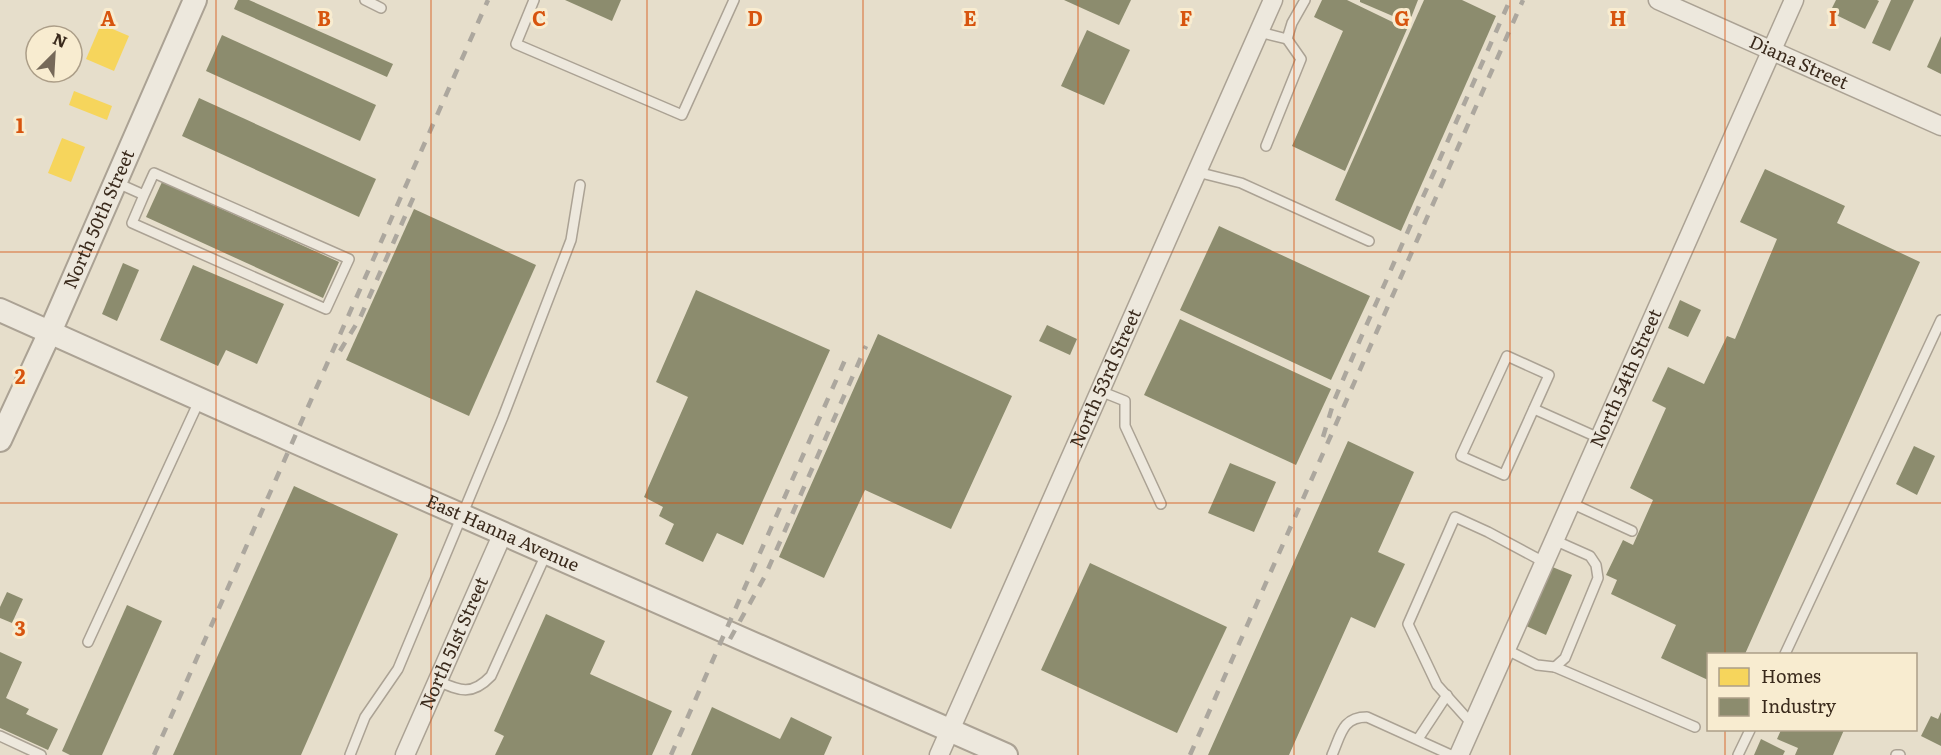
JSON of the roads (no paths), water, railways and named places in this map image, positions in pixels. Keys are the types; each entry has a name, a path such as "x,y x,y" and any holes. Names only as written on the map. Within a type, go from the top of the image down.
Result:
{"street":[{"name":"North 50th Street","path":"0,440 50,332 195,0"},
{"name":"North 53rd Street","path":"939,755 1273,0"},
{"name":"Diana Street","path":"1658,0 1941,126"},
{"name":"North 54th Street","path":"1459,755 1794,0"},
{"name":"East Hanna Avenue","path":"0,309 1006,755"},
{"name":"North 51st Street","path":"405,755 503,533"}],"lane":[{"path":"365,0 381,8"},
{"path":"534,0 516,44 682,115 734,0"},
{"path":"1287,39 1292,23 1305,0"},
{"path":"1259,32 1287,39 1301,59 1266,146"},
{"path":"154,172 349,259 326,309 132,223 144,195 154,172"},
{"path":"1197,172 1241,183 1369,241"},
{"path":"116,182 144,195"},
{"path":"350,755 365,717 398,669 503,417 571,240 580,185"},
{"path":"1785,653 1941,320"},
{"path":"1507,356 1549,375 1534,409 1504,475 1461,456 1507,356"},
{"path":"1100,391 1125,401 1125,426 1161,504"},
{"path":"88,642 200,399"},
{"path":"1534,409 1599,438"},
{"path":"1571,503 1632,531"},
{"path":"1472,724 1437,685 1408,624 1455,517 1544,562"},
{"path":"1554,540 1590,556 1596,565 1598,578 1565,658 1555,667"},
{"path":"438,681 470,691 482,686 491,676 547,552"},
{"path":"1505,649 1537,665 1555,667 1695,727"},
{"path":"1418,739 1446,695"},
{"path":"1332,755 1347,722 1356,717 1367,717 1451,755"},
{"path":"1738,755 1749,731"},
{"path":"0,736 41,755"}],"railway":[{"path":"154,755 488,0"},
{"path":"1323,437 1334,401 1359,342 1510,0"},
{"path":"1190,755 1523,0"},
{"path":"340,351 360,318 414,196"},
{"path":"730,639 765,576 866,346"},
{"path":"671,755 845,360"}]}
